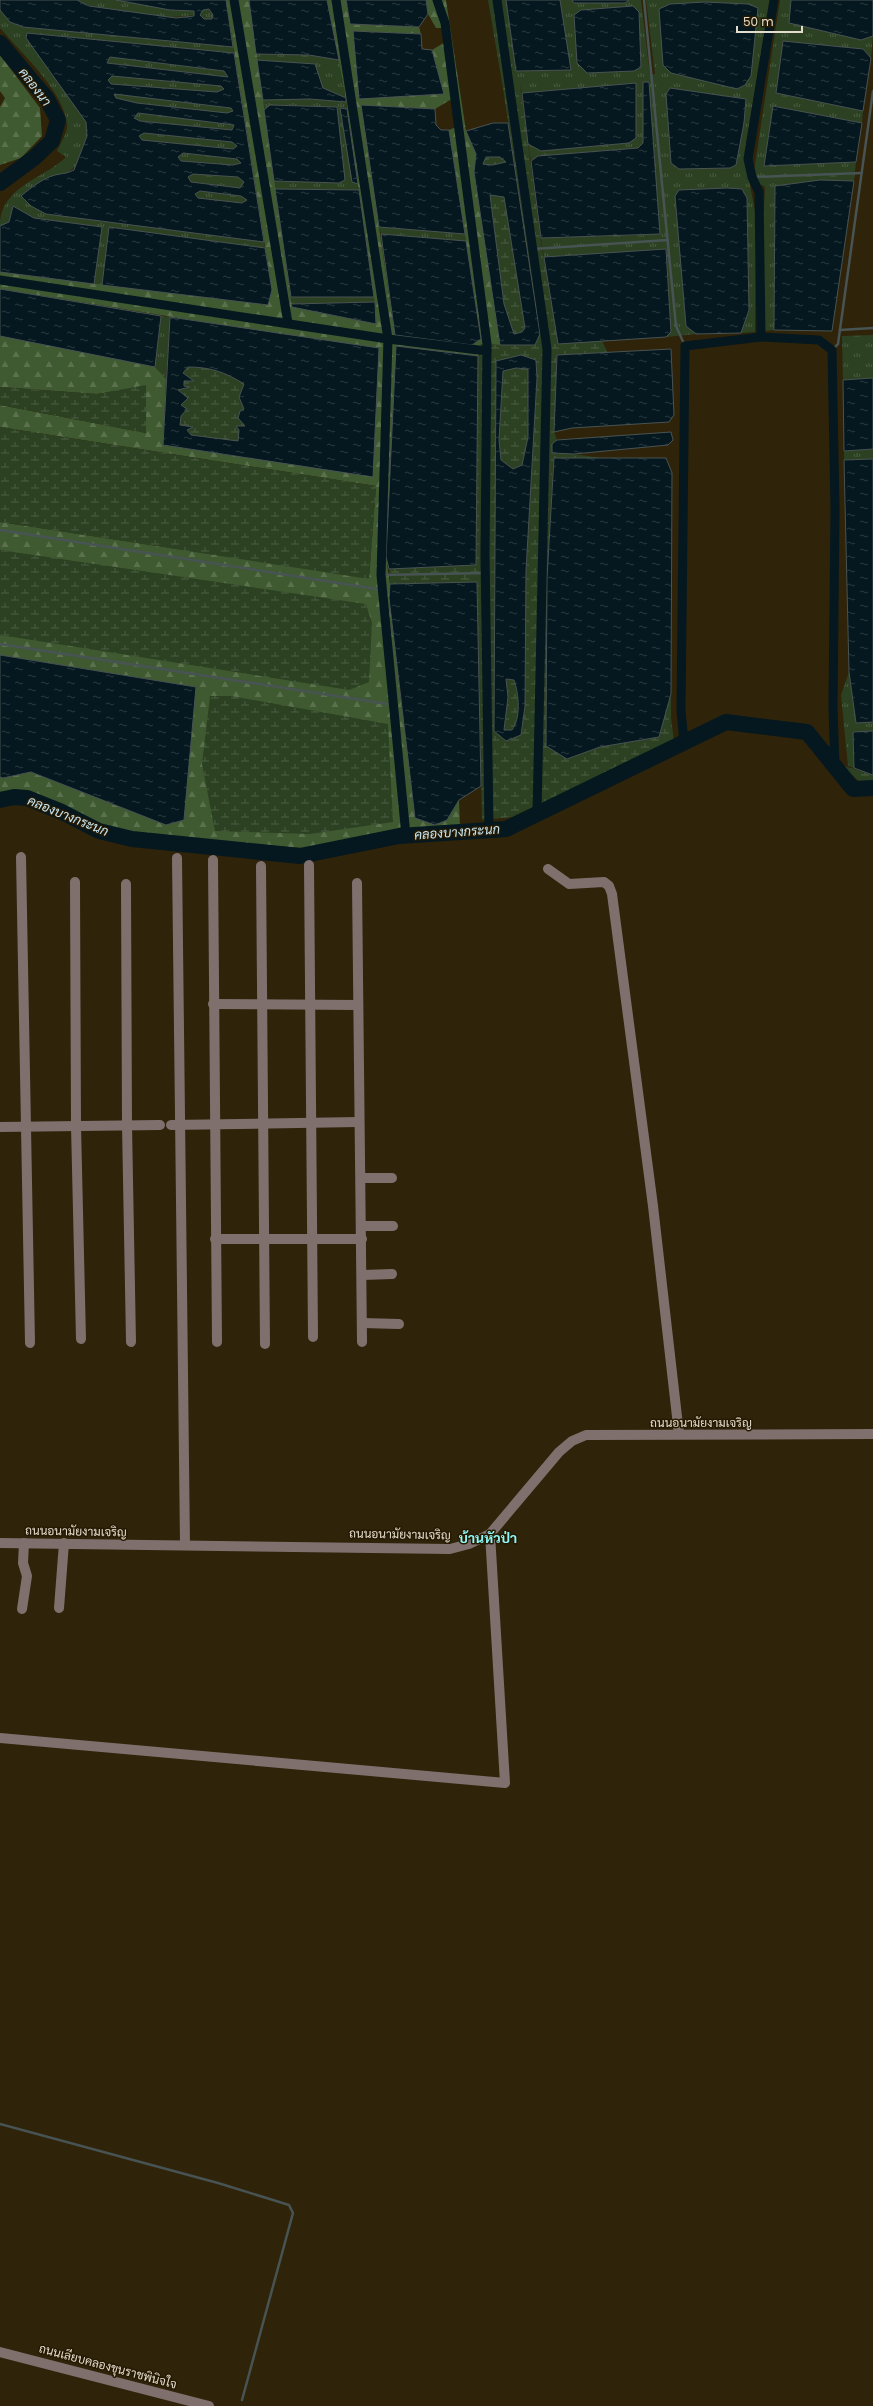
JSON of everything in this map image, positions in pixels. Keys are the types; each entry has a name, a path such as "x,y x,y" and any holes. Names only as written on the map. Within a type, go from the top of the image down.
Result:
{"street":[{"path":"21,857 30,1343"},
{"path":"177,858 176,1125 185,1545"},
{"path":"213,860 217,1342"},
{"path":"309,865 313,1337"},
{"path":"261,866 265,1344"},
{"path":"548,869 569,884 604,882 609,886 612,894 653,1206 679,1434"},
{"path":"75,882 76,1126 81,1339"},
{"path":"357,883 358,1122 363,1275 362,1342"},
{"path":"126,884 127,1125 131,1342"},
{"path":"213,1004 358,1005"},
{"path":"176,1125 358,1122"},
{"path":"0,1127 160,1125"},
{"path":"361,1178 392,1178"},
{"path":"362,1226 393,1226"},
{"path":"215,1239 362,1239"},
{"path":"363,1275 392,1274"},
{"path":"362,1323 399,1324"},
{"name":"ถนนอนามัยงามเจริญ","path":"0,1543 450,1549 468,1544 490,1534 559,1452 572,1441 586,1436 679,1434 873,1434"},
{"path":"0,1738 505,1783 490,1534"},
{"path":"22,1609 28,1576 23,1563 24,1543"},
{"path":"59,1608 64,1543"},
{"name":"ถนนเลียบคลองขุนราชพินิจใจ","path":"0,2352 209,2406"}],"green space":[{"path":"77,0 116,0 170,10 194,11 194,15 166,17 118,13"},
{"path":"226,0 249,0 292,307 376,324 376,311 345,93 327,0 346,0 350,24 419,27 421,34 353,31 444,94 432,50 445,42 443,28 436,28 428,14 426,0 446,0 466,131 476,154 474,172 500,345 481,344 478,356 396,347 386,557 390,584 389,598 415,818 435,825 447,820 459,800 460,828 399,832 303,848 121,833 24,792 0,796 0,777 3,778 31,772 166,825 196,687 0,655 0,635 25,637 26,555 0,550 0,522 369,578 376,486 0,427 0,405 146,433 146,386 97,394 0,387 0,336 155,367 166,379 163,445 185,447 379,348 296,337 0,289 0,272 268,305 272,290","holes":["450,100 453,102 456,127 449,130 481,339 395,335 361,106 435,109"]},
{"path":"488,0 506,0 516,71 570,70 560,0 572,0 574,3 625,3 629,0 641,0 650,75 655,74 646,0 770,0 746,145 746,165 756,216 755,332 741,333 749,310 747,198 742,189 686,326 696,334 666,337 671,331 666,249 544,257 541,238 647,235 650,82 643,82 643,143 638,148 538,156 531,161 528,144 541,151 628,143 636,83 522,93 520,85 503,88","holes":["633,6 639,12 641,66 607,9","670,88 746,99 736,165 730,168 679,169 671,163"]},
{"path":"780,0 791,0 790,11 861,40 873,36 871,58 863,49 783,41 776,93 863,111 862,123 774,106 764,166 856,162 854,181 820,180 776,186 774,330 765,331 762,240 765,189 764,186 756,183 753,177"},
{"path":"208,9 213,15 212,19 204,19 200,14 203,10"},
{"path":"0,10 10,22 23,27 233,47 234,53 27,33 26,38 86,122 87,136 77,165 65,175 59,174 264,242 265,248 109,227 102,285 94,284 102,227 34,218 13,206 9,222 0,226 2,213 7,202 15,193 24,185 57,165 66,157 57,151 65,134 67,125 59,99 41,74 0,28"},
{"path":"256,54 309,55 339,60 346,98 323,88 314,64 257,60"},
{"path":"0,55 40,108 42,136 21,158 0,165 0,107 5,98 0,91"},
{"path":"110,57 224,71 228,77 107,63"},
{"path":"112,76 221,86 224,90 217,92 110,84 108,80"},
{"path":"520,84 541,242 558,343 602,341 608,353 557,355 554,432 557,440 552,444 552,453 574,454 607,459 554,458 553,462 547,578 546,746 567,759 600,747 659,737 671,694 671,718 674,741 512,817 482,820 477,582 390,584 389,569 476,564 478,356 481,344 500,345 540,334 503,88","holes":["536,359 537,378 526,571 525,706 521,735 506,741 494,731 496,361"]},
{"path":"114,93 231,108 233,111 227,113 137,103 116,98"},
{"path":"310,99 346,102 347,109 340,108 352,182 358,184 359,190 275,189 274,181 339,183 344,180 336,107 270,105 264,110 263,100"},
{"path":"138,113 234,124 232,130 140,121 134,118"},
{"path":"144,133 232,142 238,146 233,149 142,140 139,136"},
{"path":"183,153 237,159 241,163 233,165 181,161 178,157"},
{"path":"486,157 500,157 506,162 493,165 483,164"},
{"path":"193,174 238,177 245,182 240,188 191,182 188,177"},
{"path":"200,191 241,196 247,200 242,203 198,198 195,194"},
{"path":"490,195 504,197 525,328 522,332 514,334 504,304"},
{"path":"379,227 465,234 466,241 381,234"},
{"path":"291,297 374,297 375,302 291,304"},
{"path":"161,316 170,317 166,379 155,367"},
{"path":"873,335 873,378 843,380 842,336"},
{"path":"188,367 211,369 230,376 244,384 245,426 239,430 238,441 191,435 187,430 192,427 180,425 181,405 178,390 189,387 183,386 184,381 193,381 183,373"},
{"path":"516,368 528,369 528,437 522,465 513,469 501,460 499,440 503,371"},
{"path":"146,385 146,433 0,405 0,387 97,394"},
{"path":"0,427 376,486 369,579 0,522"},
{"path":"873,449 873,459 844,460 844,451"},
{"path":"0,550 366,604 372,623 369,682 349,690 0,635"},
{"path":"849,672 856,722 873,722 873,731 853,732 854,768 848,766 841,695"},
{"path":"506,679 514,680 518,699 517,719 512,730 504,730 508,697"},
{"path":"210,696 231,696 388,724 393,822 310,834 215,831 202,764"},
{"path":"841,765 873,775 873,782 861,783"}],"water":[{"path":"0,0 77,0 89,6 176,18 194,16 194,11 170,10 116,0 226,0 233,47 23,27 10,22 0,10","holes":["209,9 213,15 212,19 204,19 200,15 203,10"]},
{"path":"249,0 327,0 339,60 309,55 256,54"},
{"path":"346,0 426,0 428,14 419,27 350,24"},
{"path":"506,0 560,0 571,70 516,71"},
{"path":"572,0 629,0 625,3 574,3"},
{"path":"791,0 873,0 873,36 861,40 789,23"},
{"path":"705,2 748,4 758,8 751,76 745,85 737,89 671,73 663,65 659,9 670,4"},
{"path":"633,6 639,12 641,67 634,71 587,73 577,63 574,15 581,10"},
{"path":"353,31 421,34 422,49 432,50 444,94 359,99"},
{"path":"27,33 234,53 264,242 46,214 31,206 21,196 44,179 74,170 87,136 86,122 26,38","holes":["110,57 224,71 228,77 107,63","112,76 221,86 224,89 217,92 111,84 108,80","114,94 231,108 233,111 227,113 137,103 116,98","138,113 234,125 232,130 140,121 134,118","144,133 232,142 237,146 233,149 142,140 139,136","183,153 237,159 241,163 233,165 181,161 178,157","193,174 238,177 244,182 240,188 191,182 188,177","200,191 241,196 247,200 242,203 198,198 195,194"]},
{"path":"783,41 863,49 871,58 863,111 776,93"},
{"path":"257,60 315,64 323,88 346,98 346,102 310,99 263,100"},
{"path":"643,82 649,82 660,234 541,238 531,161 538,156 638,148 643,143"},
{"path":"636,83 636,138 629,143 541,151 528,144 522,93"},
{"path":"670,88 746,99 744,123 736,165 730,168 679,169 671,163 666,94"},
{"path":"270,105 337,107 345,180 339,183 274,181 264,110"},
{"path":"361,105 435,109 436,125 441,130 449,130 465,234 379,227"},
{"path":"773,106 862,123 856,162 764,166"},
{"path":"340,108 347,109 358,184 352,182"},
{"path":"493,123 508,123 540,334 535,345 500,345 474,172 476,154 466,131","holes":["486,157 500,157 506,162 493,165 483,164","490,195 504,197 525,328 522,332 514,334 504,304"]},
{"path":"820,180 854,181 832,331 774,330 775,186"},
{"path":"727,188 742,189 747,198 749,310 741,333 696,334 686,326 675,196 679,190"},
{"path":"275,189 359,190 374,297 291,297"},
{"path":"13,206 34,218 102,227 94,284 0,272 0,226 9,222"},
{"path":"109,227 265,248 272,290 268,305 102,285"},
{"path":"381,234 466,241 481,339 472,345 395,335"},
{"path":"666,249 671,332 666,337 558,344 544,257"},
{"path":"0,289 161,316 155,367 0,336"},
{"path":"375,302 376,324 292,307 291,304"},
{"path":"170,317 379,348 373,477 163,445","holes":["188,367 217,371 244,384 239,397 244,409 240,411 238,418 245,426 236,426 239,430 238,441 191,435 187,430 193,427 180,425 181,416 187,409 181,405 188,398 178,390 190,387 184,386 184,381 194,381 183,373"]},
{"path":"396,346 478,356 476,565 389,569 386,557"},
{"path":"671,349 674,415 669,422 572,428 554,432 557,355"},
{"path":"521,355 536,360 537,378 526,571 525,706 521,735 506,741 494,731 496,361","holes":["516,368 528,369 528,437 522,465 513,469 501,460 499,440 503,371","506,679 514,680 518,699 517,719 512,730 504,730 508,697"]},
{"path":"873,378 873,449 844,451 843,380"},
{"path":"671,432 673,440 668,445 574,454 552,453 552,444 557,440"},
{"path":"554,458 666,458 672,473 671,694 659,737 600,747 567,759 546,746 547,578"},
{"path":"873,459 873,722 856,723 849,672 844,460"},
{"path":"477,582 481,786 459,800 447,820 435,825 415,818 389,598 390,584"},
{"path":"0,655 196,687 184,820 166,825 31,772 3,778 0,777"},
{"path":"873,731 873,775 854,768 853,732"}],"waterway":[{"path":"234,0 288,323"},
{"path":"336,0 388,339 381,575 406,836"},
{"path":"437,0 445,23 487,344 485,554 489,830"},
{"path":"497,0 547,349 537,813"},
{"path":"644,0 676,326 685,346"},
{"path":"684,743 681,710 685,346 761,337 759,192 752,177 748,159 774,0"},
{"name":"คลองนา","path":"0,43 47,99 58,120 52,141 34,158 0,183"},
{"path":"832,350 838,344 873,91"},
{"path":"752,177 862,173"},
{"path":"533,249 668,240"},
{"path":"0,280 388,339 487,351"},
{"path":"840,330 873,328"},
{"path":"761,337 819,340 832,350 835,508 833,708 835,767"},
{"path":"0,530 383,590"},
{"path":"381,575 486,573"},
{"path":"0,644 394,705"},
{"name":"คลองบางกระนก","path":"0,800 14,797 27,798 62,812 99,831 132,839 300,856 399,836 506,829 726,722 807,732 853,789 873,788"},
{"path":"0,2124 218,2183 289,2205 293,2213 242,2400"}],"district":[{"name":"บ้านหัวป่า","path":"488,1538"}]}
